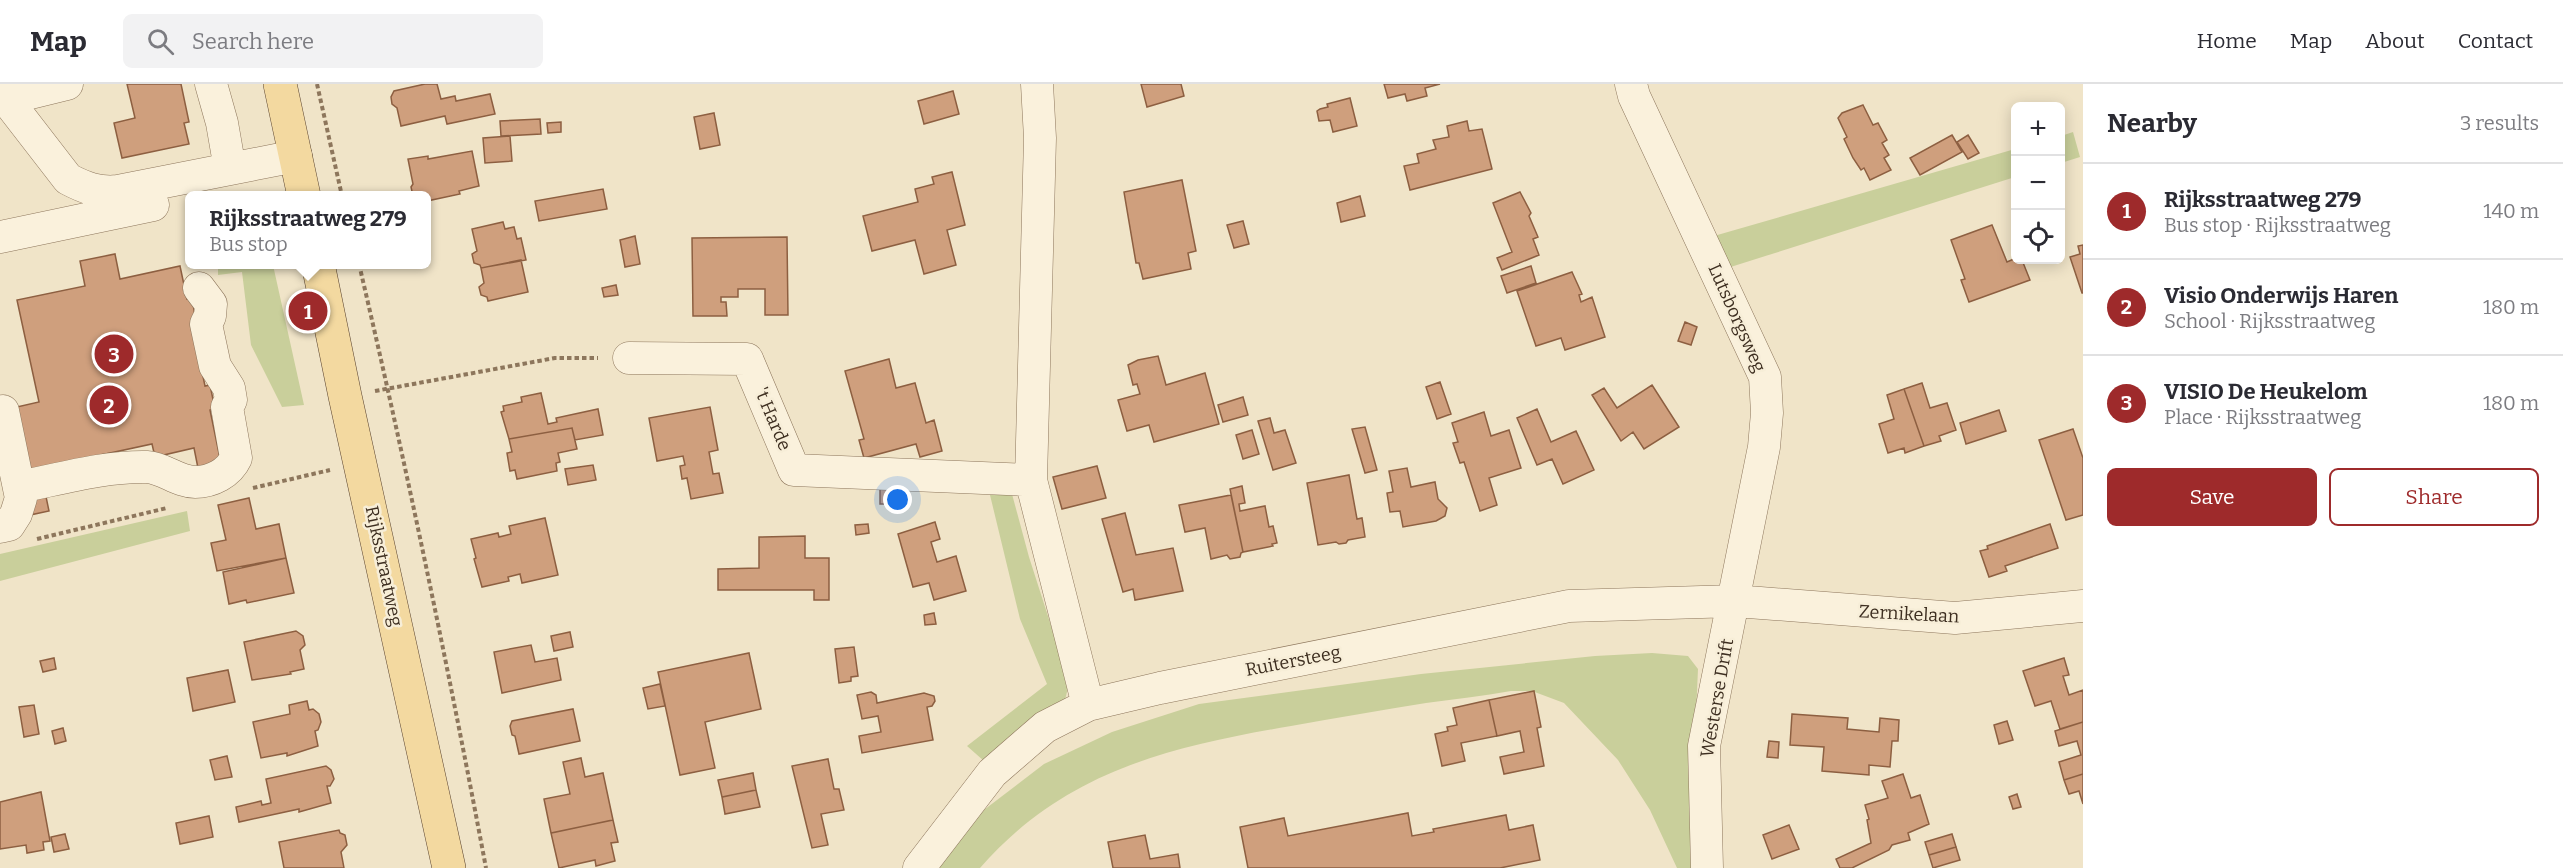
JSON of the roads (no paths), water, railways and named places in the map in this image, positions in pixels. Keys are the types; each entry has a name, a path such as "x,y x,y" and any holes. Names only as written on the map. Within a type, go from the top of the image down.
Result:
{"main road":[{"path":"280,84 300,176"},
{"name":"Rijksstraatweg","path":"319,269 450,868"}],"street":[{"path":"67,84 3,95 68,179 84,188 105,192 118,191 231,169 300,176"},
{"path":"211,84 231,169"},
{"path":"1037,84 1041,138 1031,480 1088,705"},
{"name":"Lutsborgsweg","path":"1631,84 1634,96 1765,377 1767,413 1764,447 1735,601"},
{"path":"223,191 300,176"},
{"path":"84,188 92,225"},
{"path":"0,237 92,225 185,199"},
{"path":"19,487 108,471 148,467 195,482 225,474 236,458 227,407 231,400 229,388 215,366 206,324 210,316 211,304 199,288"},
{"name":"'t Harde","path":"629,358 747,359 794,470 1031,480"},
{"path":"0,527 9,525 16,514 21,498 3,411"},
{"name":"Zernikelaan","path":"1735,601 1954,618 2083,606"},
{"name":"Ruitersteeg","path":"920,868 992,773 1045,727 1088,705 1569,606 1735,601"},
{"name":"Westerse Drift","path":"1707,868 1704,746 1735,601"}],"place":[{"name":"Rijksstraatweg 279","path":"308,311"},
{"name":"VISIO De Heukelom","path":"114,354"},
{"name":"Visio Onderwijs Haren","path":"109,405"}]}
